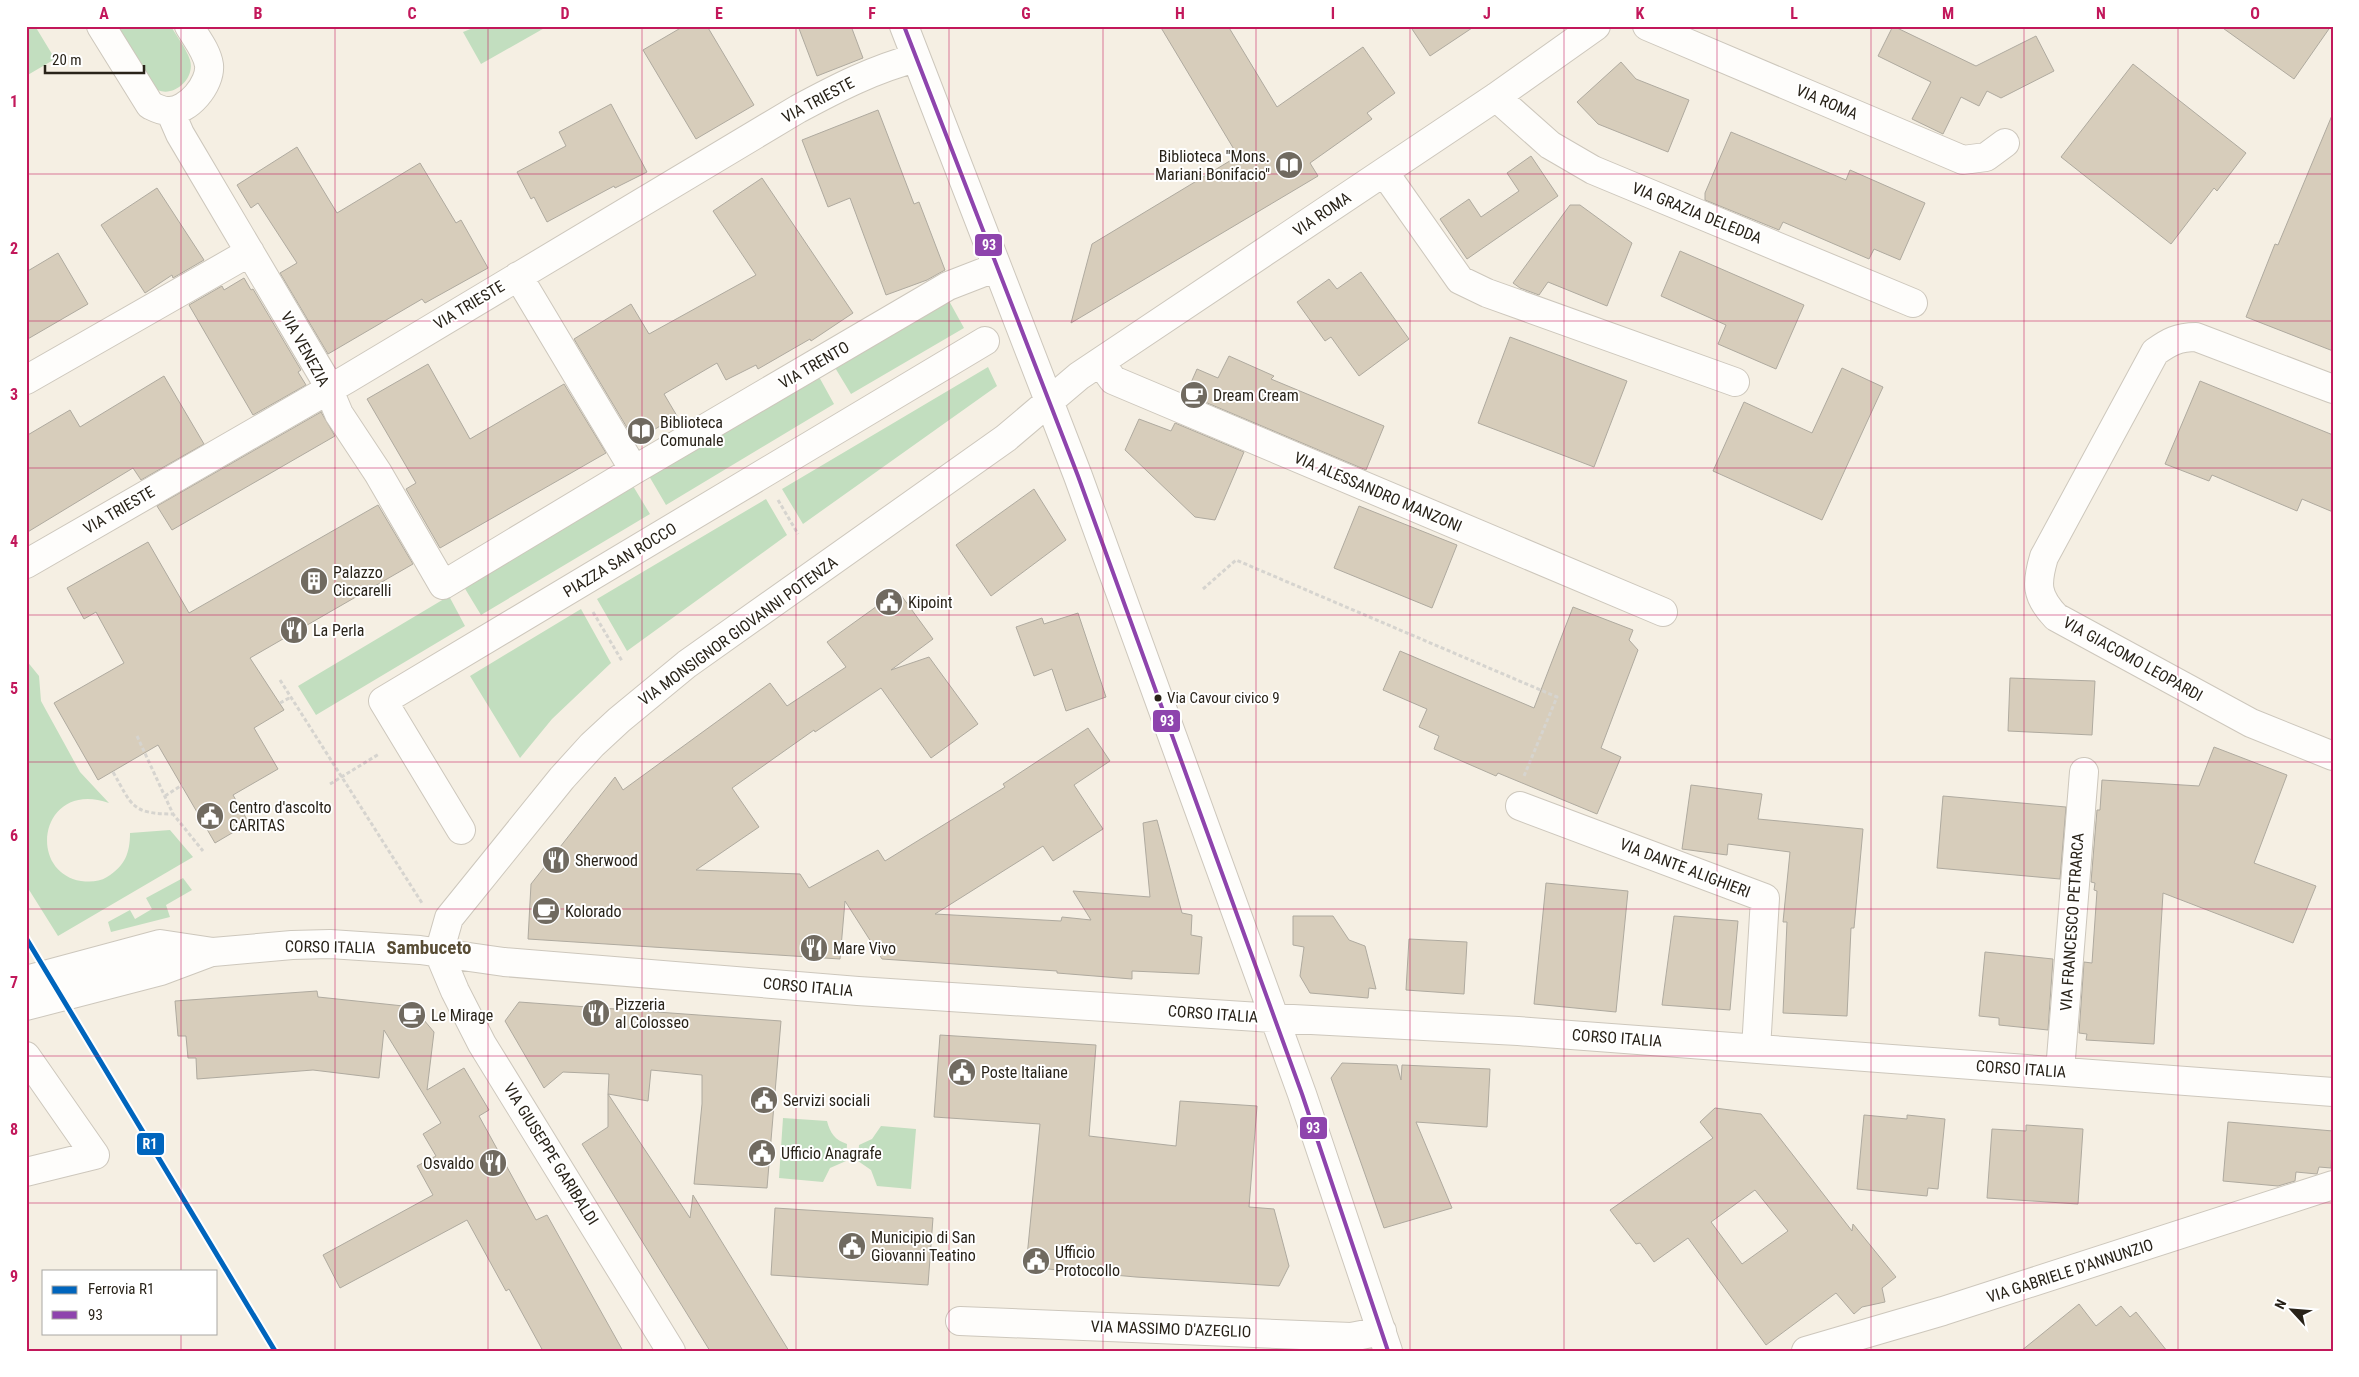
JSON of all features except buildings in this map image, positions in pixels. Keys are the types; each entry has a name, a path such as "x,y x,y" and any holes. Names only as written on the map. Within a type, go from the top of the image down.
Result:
{"street":[{"path":"101,26 150,105 170,111 188,104 196,97 209,74 209,64 189,26"},
{"path":"904,26 1050,403 1302,1094 1385,1341"},
{"name":"VIA ROMA","path":"1050,403 1079,376 1496,97 1596,26"},
{"name":"VIA ROMA","path":"1647,26 1963,160 1986,157 2005,143"},
{"name":"VIA TRIESTE","path":"26,564 328,390 840,86 890,65 916,58"},
{"name":"VIA GRAZIA DELEDDA","path":"1496,97 1550,145 1593,170 1913,302"},
{"name":"VIA VENEZIA","path":"170,111 180,134 323,376 339,414 378,473 443,585"},
{"path":"1384,172 1460,280 1487,293 1735,382"},
{"path":"26,380 250,252"},
{"name":"VIA TRENTO","path":"443,585 634,470 948,286 997,267"},
{"path":"518,276 634,470"},
{"name":"VIA GIACOMO LEOPARDI","path":"2333,388 2196,337 2181,337 2168,342 2155,352 2044,557 2039,575 2040,594 2045,606 2056,617 2251,723 2333,756"},
{"name":"PIAZZA SAN ROCCO","path":"460,830 383,701 985,340"},
{"name":"VIA ALESSANDRO MANZONI","path":"1100,362 1113,380 1664,612"},
{"name":"VIA MONSIGNOR GIOVANNI POTENZA","path":"439,953 449,918 562,778 592,745 619,720 687,664 998,443 1050,403"},
{"name":"VIA FRANCESCO PETRARCA","path":"2060,1072 2084,772"},
{"name":"VIA DANTE ALIGHIERI","path":"1520,806 1765,898 1756,1049"},
{"name":"CORSO ITALIA","path":"26,980 160,944 213,952 292,945 330,944 439,953 514,963 858,991 1274,1018 1518,1031 2333,1092"},
{"name":"CORSO ITALIA","path":"26,1006 161,971 213,952"},
{"name":"VIA GIUSEPPE GARIBALDI","path":"439,953 482,1044 671,1351"},
{"path":"26,1056 95,1155 26,1172"},
{"name":"VIA GABRIELE D'ANNUNZIO","path":"1806,1351 1952,1308 2333,1185"},
{"name":"VIA MASSIMO D'AZEGLIO","path":"960,1321 1351,1337 1385,1341"}],"path":[{"path":"774,494 798,534"},
{"path":"1203,589 1236,560 1557,697 1519,790 1520,806"},
{"path":"589,604 622,661"},
{"path":"280,680 422,903"},
{"path":"280,703 290,697"},
{"path":"137,736 173,814 203,852"},
{"path":"330,784 405,738"},
{"path":"112,772 133,806 153,814 173,814"},
{"path":"165,796 182,785"}],"green space":[{"path":"26,26 35,26 55,59 26,76"},
{"path":"116,26 171,26 190,60 191,68 185,82 180,87 166,92 151,86"},
{"path":"478,26 548,26 481,64 463,32"},
{"path":"948,299 964,328 851,394 834,366"},
{"path":"988,367 997,386 803,524 782,489"},
{"path":"818,375 834,404 666,505 649,476"},
{"path":"633,486 650,514 481,615 464,587"},
{"path":"766,499 787,535 627,651 597,599"},
{"path":"449,596 465,626 316,715 298,686"},
{"path":"581,609 611,663 552,719 520,758 470,676"},
{"path":"26,660 39,676 41,701 80,772 109,803 86,799 68,804 55,814 48,829 47,846 52,861 63,874 81,881 104,879 122,864 129,847 130,833 170,830 193,857 58,936 26,885"},
{"path":"183,878 192,890 166,905 170,917 111,932 108,922 130,910 135,919 152,909 146,898"},
{"path":"783,1118 827,1121 834,1136 847,1144 846,1161 830,1168 823,1182 779,1178"},
{"path":"881,1126 916,1129 911,1189 877,1186 871,1170 858,1161 859,1145 872,1139"}],"rail line":[{"name":"R1","path":"26,938 275,1351"}],"transit line":[{"name":"93","path":"904,26 1078,476 1302,1094 1388,1351"}],"place":[{"name":"Biblioteca \"Mons. Mariani Bonifacio\"","path":"1289,165"},
{"name":"Dream Cream","path":"1194,395"},
{"name":"Biblioteca Comunale","path":"641,431"},
{"name":"Palazzo Ciccarelli","path":"314,581"},
{"name":"Kipoint","path":"889,602"},
{"name":"La Perla","path":"294,630"},
{"name":"Via Cavour civico 9","path":"1158,698"},
{"name":"Centro d'ascolto CARITAS","path":"210,816"},
{"name":"Sherwood","path":"556,860"},
{"name":"Kolorado","path":"546,911"},
{"name":"Mare Vivo","path":"814,948"},
{"name":"Pizzeria al Colosseo","path":"596,1013"},
{"name":"Le Mirage","path":"412,1015"},
{"name":"Poste Italiane","path":"962,1072"},
{"name":"Servizi sociali","path":"764,1100"},
{"name":"Ufficio Anagrafe","path":"762,1153"},
{"name":"Osvaldo","path":"493,1163"},
{"name":"Municipio di San Giovanni Teatino","path":"852,1246"},
{"name":"Ufficio Protocollo","path":"1036,1261"}],"district":[{"name":"Sambuceto","path":"429,947"}]}
